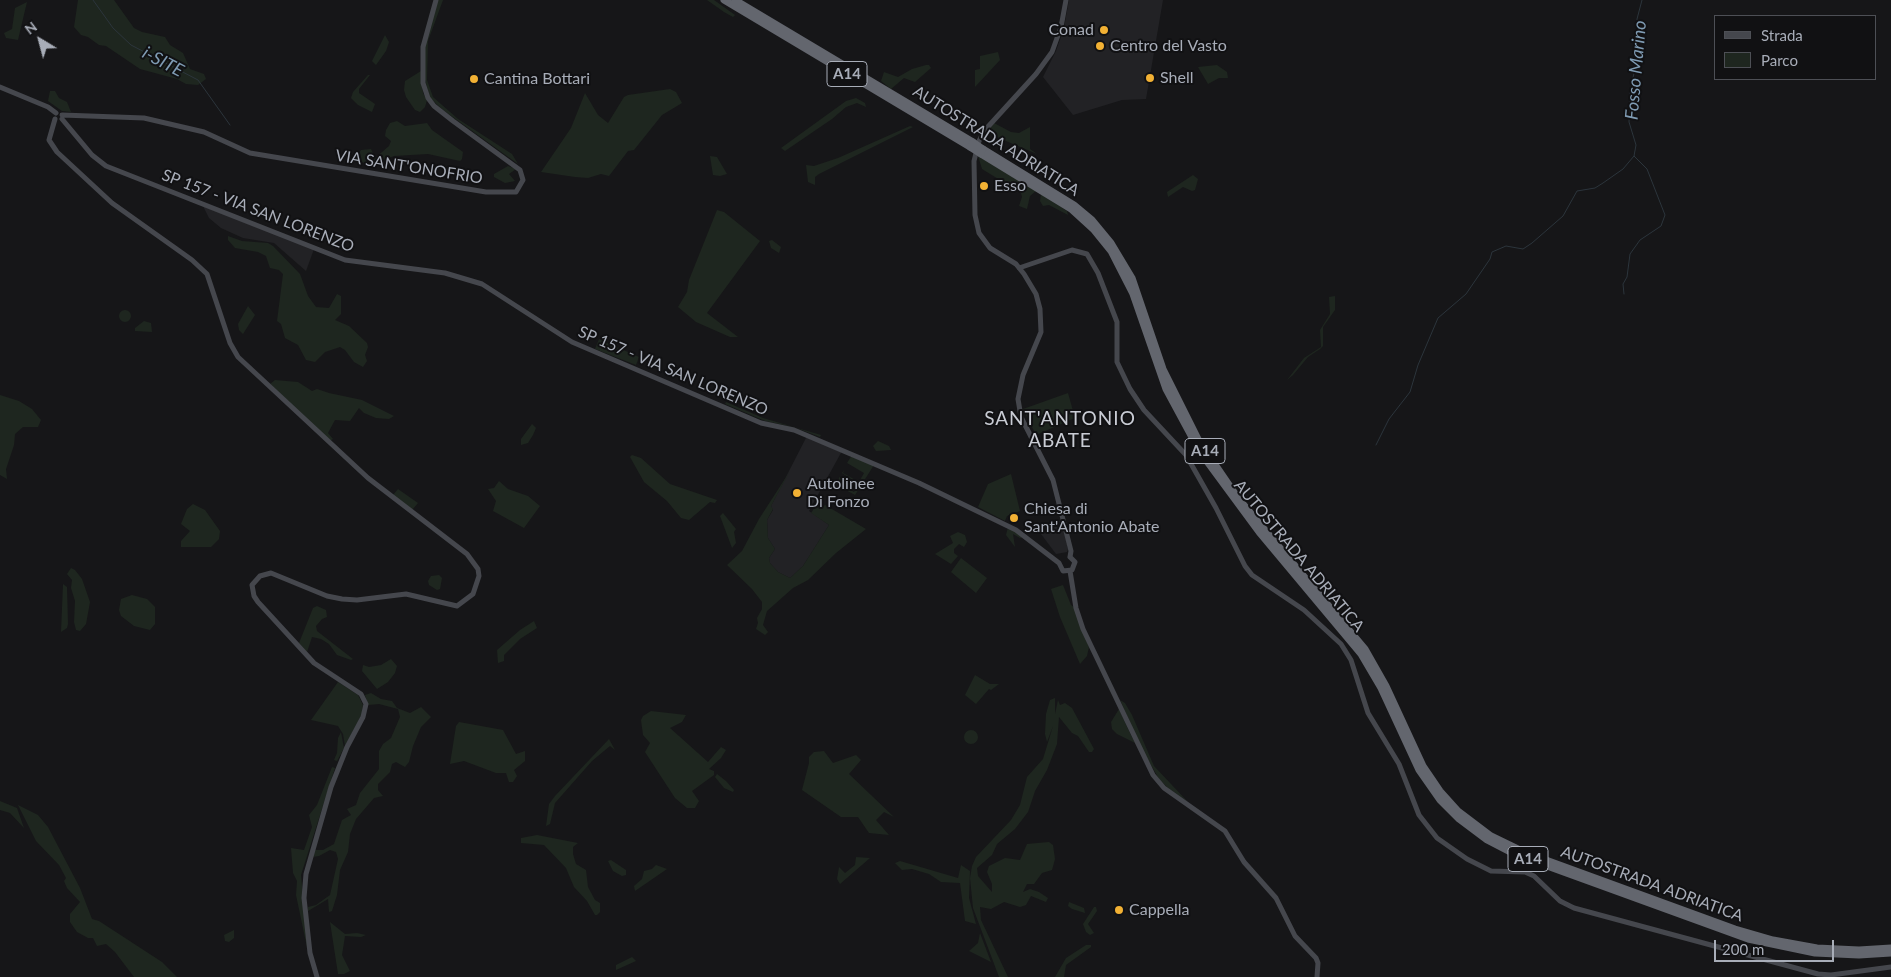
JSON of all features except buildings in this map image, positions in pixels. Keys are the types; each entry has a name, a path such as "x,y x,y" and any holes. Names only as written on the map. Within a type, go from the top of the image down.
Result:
{"highway":[{"name":"AUTOSTRADA ADRIATICA","path":"724,0 972,145"},
{"name":"AUTOSTRADA ADRIATICA","path":"735,0 1045,188 1081,218 1104,242 1126,277 1140,306 1163,369 1199,441 1238,498 1347,626 1376,666 1419,758 1436,786 1458,811 1487,834 1531,855 1763,938 1829,949 1891,948"},
{"name":"AUTOSTRADA ADRIATICA","path":"1140,306 1164,385 1189,434 1228,493 1342,629 1368,664 1415,762 1429,786 1454,815 1487,840 1543,865 1760,942 1827,954 1891,953"}],"main road":[{"name":"VIA SANT'ONOFRIO","path":"59,116 144,118 204,132 250,153 486,192 516,192 523,180 520,170 434,106 424,90 423,40 436,0"},
{"path":"1066,0 1061,27 1052,52 1036,74 985,130 974,154 975,215 979,233 990,248 1019,268 1036,294 1042,324 1034,353 1019,388 1021,417 1053,480 1071,551 1070,556 1075,564 1070,571 1076,608 1096,657 1152,775 1164,788 1226,831 1240,856 1276,898 1295,936 1316,958 1318,963 1317,977"},
{"name":"SP 157 - VIA SAN LORENZO","path":"0,87 48,107 59,116 92,155 106,166 345,260 445,273 482,284 572,342 761,423 799,432 919,483 1016,530 1059,563"},
{"path":"59,116 50,140 57,152 107,199 192,260 207,274 230,343 238,357 368,478 466,554 478,569 480,576 473,594 457,606 406,594 357,600 342,599 327,596 271,574 260,576 252,585 254,596 258,602 314,663 362,694 366,704 363,716 347,747 331,787 306,874 304,898 310,953 317,977"},
{"path":"1019,268 1072,250 1087,254 1098,273 1117,322 1117,362 1130,389 1144,410 1186,455 1216,508 1245,566 1252,575 1304,610 1341,644 1350,660 1368,713 1396,758 1419,815 1436,838 1484,868 1503,872 1525,872 1534,876 1560,901 1574,908 1818,974 1831,975 1891,967"},
{"path":"1070,556 1064,557 1059,563 1062,570 1070,571"}],"shaded area":[{"name":"Centro del Vasto","path":"1069,0 1163,0 1146,99 1122,100 1073,115 1043,77 1056,51 1064,28"},
{"path":"203,206 314,249 306,271 274,243 243,238 221,228 209,218"},
{"path":"807,436 842,451 809,511 829,525 803,566 790,578 778,572 770,563 769,558 775,549 768,538 767,520 773,510 771,506"},
{"path":"1062,520 1068,549 1067,552 1056,554 1038,530"}],"green space":[{"path":"78,0 114,0 134,28 142,32 165,37 170,45 183,53 190,69 204,74 206,79 198,85 186,84 177,79 140,69 106,46 99,45 88,37 81,35 74,27"},
{"path":"438,0 443,0 428,41 427,80 433,97 458,119 512,154 518,164 443,110 430,98 425,80 424,48"},
{"path":"707,0 714,0 735,15 733,17"},
{"path":"27,2 18,40 6,38 4,33 12,29 15,8"},
{"path":"385,35 389,42 386,51 376,65 372,61"},
{"path":"998,52 1000,60 975,87 975,70 980,69 980,56"},
{"path":"929,65 931,68 915,82 904,78 891,89 881,81 884,72 898,77 912,69"},
{"path":"1217,65 1227,72 1228,78 1219,78 1208,84 1198,67"},
{"path":"421,71 423,93 427,100 425,107 420,112 415,110 406,97 404,90 405,81"},
{"path":"370,75 359,89 359,93 375,104 372,112 358,105 351,98 353,92"},
{"path":"670,89 676,92 682,103 662,115 634,150 628,151 609,176 601,174 588,178 541,172 571,128 585,93 598,115 608,123 624,97"},
{"path":"50,91 55,91 59,98 67,102 71,112 62,111 48,101"},
{"path":"856,98 865,103 866,107 857,103 846,107 832,119 785,151 781,148 846,101"},
{"path":"397,121 405,126 427,123 432,130 463,152 462,159 460,161 428,154 394,156 373,164 360,161 358,154 361,150 371,149 375,158 389,146 391,141 385,136 386,130 390,123"},
{"path":"994,123 1011,132 1019,133 1030,127 1030,149 1037,154 987,133"},
{"path":"910,126 913,127 819,174 815,177 815,185 808,182 806,165 814,166 838,158"},
{"path":"710,156 717,157 727,174 713,175"},
{"path":"978,156 1036,191 1030,196 1027,209 1019,206 1022,197 1021,193 982,169"},
{"path":"508,166 516,169 509,174 515,181 505,183 494,177 494,174"},
{"path":"1193,175 1198,179 1195,190 1192,191 1183,187 1168,197 1167,192"},
{"path":"1041,194 1067,211 1068,215 1049,205 1043,206 1040,201"},
{"path":"717,210 724,212 760,241 707,313 738,337 730,337 696,322 678,307 687,292 689,280"},
{"path":"228,236 242,241 268,243 273,246 300,274 308,296 316,307 329,308 337,294 341,296 341,314 335,320 349,326 367,343 368,347 365,355 367,361 363,367 354,362 345,350 340,347 325,352 315,362 306,360 298,345 285,338 281,324 277,321 283,274 279,270 270,268 266,256 258,252 235,248 228,240"},
{"path":"772,240 781,247 779,253 771,248 769,241"},
{"path":"1335,296 1335,310 1323,327 1323,346 1308,357 1287,380 1304,358 1321,347 1320,330 1330,314 1329,297"},
{"path":"248,306 255,315 243,334 239,330 238,324"},
{"path":"123,310 127,310 131,316 127,322 123,322 119,318 119,314"},
{"path":"144,321 151,323 152,332 135,331 135,328"},
{"path":"599,339 639,357 636,365 595,349"},
{"path":"275,380 298,382 312,391 317,389 362,400 394,416 389,419 376,418 364,413 359,408 350,421 335,420 328,433 333,439 330,441 270,384"},
{"path":"1068,393 1075,418 1036,435 1023,409"},
{"path":"0,395 19,401 32,409 41,420 38,427 23,427 15,434 14,445 6,469 7,479 0,475"},
{"path":"726,402 763,418 793,427 765,421 725,404"},
{"path":"532,424 536,428 533,435 528,443 521,445 521,439"},
{"path":"795,427 821,435 820,437"},
{"path":"878,441 889,446 891,450 876,451 873,446"},
{"path":"632,455 641,458 670,484 717,500 715,503 710,502 689,520 681,518 667,501 644,482 630,457"},
{"path":"852,455 874,465 855,495 838,486 839,477 842,479 840,484 854,492 859,484 842,473 844,470 843,473 859,482 864,473 847,463"},
{"path":"790,471 771,506 773,509 767,520 768,538 775,549 769,558 770,563 778,572 790,578 803,566 829,525 811,513 817,504 823,507 825,505 866,529 836,553 808,580 793,588 767,611 763,625 768,632 765,635 756,629 757,618 762,609 762,602 752,589 727,565 742,551 759,519"},
{"path":"1011,474 1020,511 1007,516 1005,521 978,507 988,484"},
{"path":"499,481 508,489 528,496 540,506 524,528 493,511 496,501 488,489 494,488"},
{"path":"398,489 418,503 412,510 393,495"},
{"path":"193,504 205,510 220,531 219,539 211,547 181,547 181,541 190,531 181,524 187,509"},
{"path":"723,513 736,529 734,532 736,543 732,548 720,516"},
{"path":"1008,527 1025,537 1020,538 1013,534 1015,547 1006,535"},
{"path":"958,532 965,535 967,542 964,547 959,544 954,549 954,553 958,556 951,564 935,554 953,543 950,536"},
{"path":"961,558 987,578 976,593 951,572"},
{"path":"71,568 82,579 90,602 86,624 80,631 76,630 74,622 75,601 71,588 72,580 67,574"},
{"path":"439,575 442,578 440,589 437,590 429,585 428,581 431,576"},
{"path":"63,584 67,587 68,624 67,628 61,632"},
{"path":"1063,585 1071,605 1074,607 1089,647 1087,656 1080,664 1060,617 1051,589"},
{"path":"132,595 147,599 155,607 155,624 150,630 134,626 121,616 119,610 121,599"},
{"path":"317,606 326,610 327,617 322,619 316,626 317,631 353,659 337,655 329,644 321,639 312,637 307,652 299,643 313,608"},
{"path":"534,621 537,628 520,639 504,655 504,661 498,663 497,650 520,630"},
{"path":"391,659 397,666 395,673 388,682 377,689 362,671 363,665 369,667 381,665"},
{"path":"975,675 990,684 999,684 991,690 989,689 976,704 965,695"},
{"path":"338,682 358,695 363,705 362,714 345,746 343,734 338,726 311,720"},
{"path":"371,693 381,699 392,701 397,708 410,713 421,707 431,717 421,727 409,762 405,767 396,762 392,764 390,772 378,784 378,790 383,796 374,798 356,819 350,834 348,852 340,870 337,895 332,911 329,912 328,899 308,911 308,907 316,905 330,895 338,859 336,852 330,850 319,856 312,857 314,850 323,850 334,844 342,820 351,815 347,809 356,805 360,793 379,769 379,751 383,744 391,738 400,717 398,709 379,704 368,705 365,695"},
{"path":"1055,698 1055,714 1058,700 1060,705 1065,703 1072,708 1094,749 1092,752 1089,752 1078,736 1072,733 1059,717 1057,744 1047,770 1035,791 1028,812 1015,829 997,844 992,855 977,868 978,876 992,892 992,884 987,872 989,866 1005,858 1020,860 1027,844 1049,842 1053,845 1055,859 1052,870 1042,873 1034,884 1027,884 1023,892 1030,889 1039,892 1048,898 1046,902 1031,896 1026,905 1020,907 1004,902 991,909 980,907 981,920 1008,977 999,977 973,908 970,878 972,866 976,857 1011,820 1020,805 1027,777 1043,759 1053,726 1047,742 1045,734 1046,714 1050,700"},
{"path":"1120,700 1125,703 1132,715 1154,766 1188,802 1159,779 1143,751"},
{"path":"1119,709 1135,743 1117,734 1112,729 1111,722"},
{"path":"651,711 686,715 682,722 670,728 708,762 721,747 726,750 721,758 709,769 714,771 714,775 692,791 699,801 695,808 687,808 675,798 645,752 650,743 643,735 641,720 643,716"},
{"path":"459,722 503,730 516,754 525,751 525,761 514,770 517,776 513,782 509,782 506,773 496,773 464,761 450,764 456,726"},
{"path":"971,730 976,732 978,737 976,742 971,744 966,742 964,737 966,732"},
{"path":"341,732 344,748 337,761 334,760"},
{"path":"609,739 615,750 610,746 592,761 555,803 550,824 546,826 549,804"},
{"path":"824,751 833,763 856,755 861,760 849,774 894,817 884,812 876,820 889,835 869,833 858,817 841,817 802,790 809,757 814,752"},
{"path":"332,767 335,768 301,875 308,952 296,895 297,881 293,873 291,848 304,850 312,827 309,815 317,805"},
{"path":"717,774 734,790 733,792 724,788 715,777"},
{"path":"0,801 17,808 24,828 10,813 0,810"},
{"path":"18,805 38,815 48,827 80,888 92,919 99,921 162,962 177,977 134,977 115,952 106,944 97,946 93,938 88,938 77,932 70,922 70,914 80,902 67,888 64,881 66,878 59,865 36,841"},
{"path":"537,835 578,843 573,847 573,854 576,864 586,870 588,887 595,900 600,903 600,912 597,915 595,915 587,901 574,887 566,868 544,845 521,843 521,838"},
{"path":"856,857 870,858 840,884 837,879 839,867 845,873 855,865"},
{"path":"611,860 626,870 626,875 622,876 613,871 608,861"},
{"path":"900,861 958,878 961,865 970,871 969,898 976,924 965,921 960,883 941,882 929,874 912,869 902,870 895,863"},
{"path":"656,865 667,869 635,891 634,886 642,879 644,871 652,869"},
{"path":"1069,902 1084,908 1085,913 1072,909 1068,906"},
{"path":"1094,907 1096,907 1097,911 1088,924 1094,933 1090,935 1086,932 1083,924"},
{"path":"330,922 345,934 357,933 366,935 361,937 345,936 342,955 350,971 344,974 338,974"},
{"path":"234,930 234,938 229,942 225,941 224,935"},
{"path":"980,933 991,962 969,951 978,943"},
{"path":"1086,945 1091,945 1091,947 1066,965 1064,977 1055,977 1066,958"},
{"path":"632,957 636,961 616,970 616,965"}],"waterway":[{"name":"i-SITE","path":"93,0 113,28 131,45 198,80 230,125"},
{"name":"Fosso Marino","path":"1624,294 1623,284 1627,277 1630,254 1640,240 1661,226 1665,215 1647,169 1634,156 1636,145 1629,122 1630,92 1638,54 1637,19 1642,0"},
{"path":"1376,445 1389,419 1410,392 1418,365 1438,318 1466,294 1490,259 1492,252 1506,246 1523,249 1532,243 1563,216 1577,191 1595,188 1623,169 1634,156"}],"place":[{"name":"Conad","path":"1104,30"},
{"name":"Centro del Vasto","path":"1100,46"},
{"name":"Shell","path":"1150,78"},
{"name":"Cantina Bottari","path":"474,79"},
{"name":"Esso","path":"984,186"},
{"name":"Autolinee Di Fonzo","path":"797,493"},
{"name":"Chiesa di Sant'Antonio Abate","path":"1014,518"},
{"name":"Cappella","path":"1119,910"}],"district":[{"name":"SANT'ANTONIO ABATE","path":"1060,430"}]}
